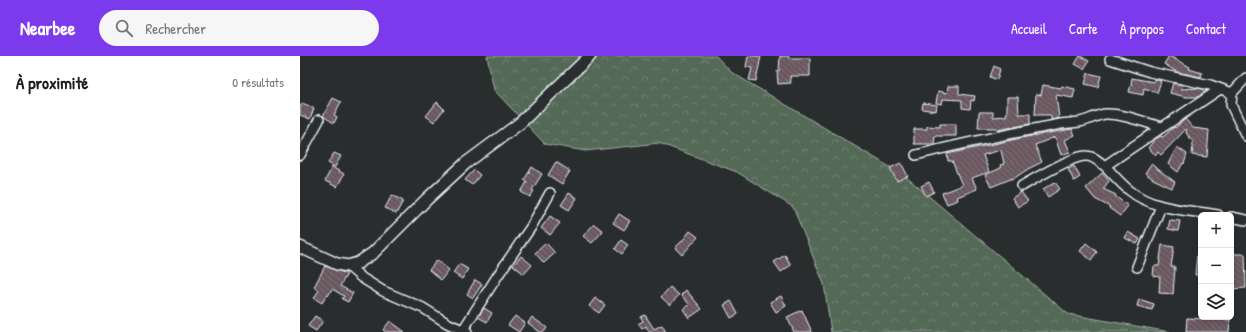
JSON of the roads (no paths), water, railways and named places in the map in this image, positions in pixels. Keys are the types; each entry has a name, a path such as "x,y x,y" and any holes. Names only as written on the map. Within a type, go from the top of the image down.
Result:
{"street":[{"path":"300,247 337,264 348,266 358,263 373,252 466,163 520,123 590,56"},
{"path":"1110,59 1150,72 1210,85 1232,92"},
{"path":"1246,78 1232,92 1231,106 1246,136"},
{"path":"1105,166 1220,89"},
{"path":"916,155 957,144 1081,122 1106,114 1162,127"},
{"path":"300,155 318,120"},
{"path":"1022,186 1046,172 1084,155 1097,159 1129,191 1148,201 1161,206 1199,212"},
{"path":"348,266 362,278 378,288 423,308 465,331 498,275 531,227 550,192"},
{"path":"1137,267 1161,206"},
{"path":"1234,218 1246,220"},
{"path":"443,332 448,323"}]}
